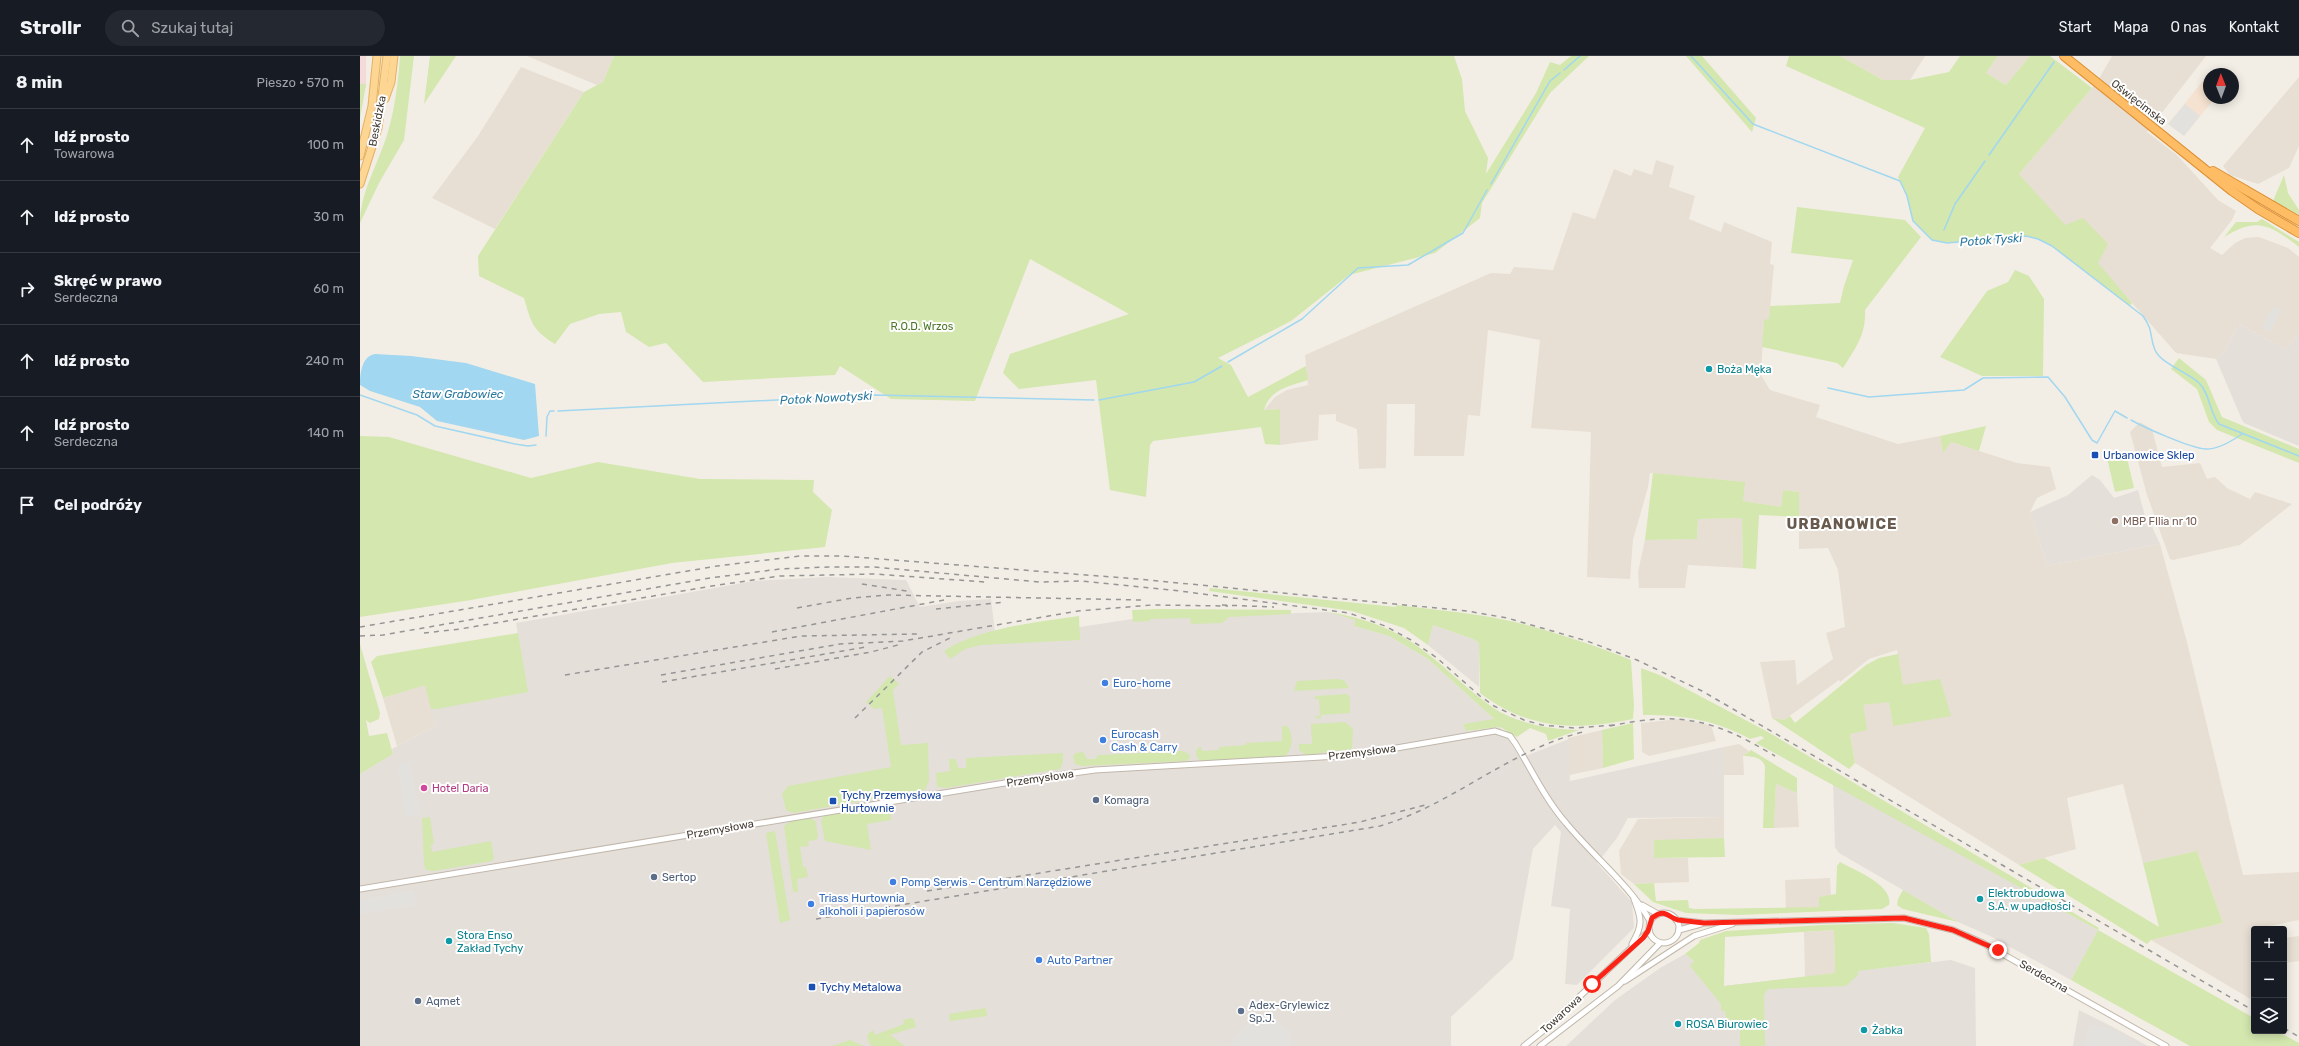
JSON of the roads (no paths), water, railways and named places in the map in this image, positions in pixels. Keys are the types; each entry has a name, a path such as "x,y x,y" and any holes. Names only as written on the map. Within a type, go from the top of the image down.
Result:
{"highway":[{"name":"Oświęcimska","path":"2064,56 2244,200 2299,233"},
{"name":"Oświęcimska","path":"2201,165 2299,221"}],"main road":[{"name":"Beskidzka","path":"360,156 372,106 377,56"},
{"name":"Beskidzka","path":"360,184 372,148 382,107 386,56"},
{"path":"382,107 391,82 394,56"}],"street":[{"name":"Przemysłowa","path":"360,890 1017,781 1095,770 1356,755 1495,731 1510,736 1515,742 1556,812 1632,895 1641,904 1658,914"},
{"path":"1630,948 1640,930 1641,922 1632,895"},
{"name":"Przemysłowa","path":"1641,904 1650,921"},
{"path":"1704,923 1679,930 1672,941 1660,943 1651,937 1648,931 1650,921 1658,914 1666,913 1676,920 1704,923 1747,921"},
{"name":"Serdeczna","path":"1747,921 1892,918 1924,921 1972,937 2166,1046"},
{"path":"1676,920 1679,930"},
{"path":"1618,986 1694,936 1719,927 1747,921"},
{"name":"Towarowa","path":"1524,1046 1544,1030 1648,931"},
{"name":"Towarowa","path":"1540,1046 1618,986 1660,943"}],"water":[{"name":"Staw Grabowiec","path":"375,354 411,356 466,363 535,384 539,436 524,440 437,421 420,407 370,391 360,385 361,375 367,358"}],"waterway":[{"path":"1564,70 1580,56"},
{"name":"Potok Tyski","path":"1691,56 1753,124 1900,181 1907,196 1913,221 1932,240 1947,243 2026,236 2038,239 2052,246 2143,316 2149,326 2153,345 2158,355 2163,360 2194,379 2203,387 2213,414 2219,424 2299,456"},
{"path":"1989,155 2054,62"},
{"path":"1491,184 1550,81 1560,73"},
{"path":"1944,230 1955,204 1985,161"},
{"path":"1228,362 1302,319 1358,268 1408,265 1463,233 1487,190"},
{"path":"1099,400 1194,382 1222,366"},
{"path":"1828,388 1869,397 1964,390 1983,378 2048,377 2065,397 2092,440 2097,443 2115,411 2127,418"},
{"path":"360,395 417,415 435,426 515,444 528,446 536,445"},
{"name":"Potok Nowotyski","path":"558,411 875,395 1094,400"},
{"path":"546,436 547,417 550,411 554,411"},
{"path":"2131,420 2179,441 2205,449 2220,447 2242,434"}],"railway":[{"path":"360,627 717,566 800,556 842,556 1138,579 1467,611 1507,618 1587,641 1637,660 1702,691 2251,1009"},
{"path":"360,636 383,635 710,578 780,569 874,567 1039,582 1081,581 1172,590 1349,613 1385,626 1411,640 1437,658 1480,696 1494,706 1524,720 1542,725 1574,728 1615,725"},
{"path":"424,633 460,629 712,586 780,576 875,574 985,582"},
{"path":"862,584 907,591"},
{"path":"797,608 852,598 888,595 1141,600"},
{"path":"772,632 944,600"},
{"path":"936,609 1005,602"},
{"path":"661,675 840,644 903,641 1078,611 1152,605 1228,606"},
{"path":"1222,605 1274,607"},
{"path":"565,675 801,636 918,634"},
{"path":"855,718 922,652 954,636"},
{"path":"775,669 871,652 898,645"},
{"path":"662,682 866,647"},
{"path":"1610,726 1635,721 1657,719 1677,719 1696,722 1714,726 1733,734 1753,743 1775,756"},
{"path":"816,919 1380,826 1406,817 1432,805 1530,751 1556,740 1583,732"},
{"path":"927,891 1360,822 1425,805"},
{"path":"2287,1030 2299,1037"}],"place":[{"name":"Boża Męka","path":"1709,369"},
{"name":"Urbanowice Sklep","path":"2095,455"},
{"name":"MBP FIlia nr 10","path":"2115,521"},
{"name":"Euro-home","path":"1105,683"},
{"name":"Eurocash Cash & Carry","path":"1103,740"},
{"name":"Hotel Daria","path":"424,788"},
{"name":"Komagra","path":"1096,800"},
{"name":"Tychy Przemysłowa Hurtownie","path":"833,801"},
{"name":"Sertop","path":"654,877"},
{"name":"Pomp Serwis - Centrum Narzędziowe","path":"893,882"},
{"name":"Elektrobudowa S.A. w upadłości","path":"1980,899"},
{"name":"Triass Hurtownia alkoholi i papierosów","path":"811,904"},
{"name":"Stora Enso Zakład Tychy","path":"449,941"},
{"name":"Auto Partner","path":"1039,960"},
{"name":"Tychy Metalowa","path":"812,987"},
{"name":"Aqmet","path":"418,1001"},
{"name":"Adex-Grylewicz Sp.J.","path":"1241,1011"},
{"name":"ROSA Biurowiec","path":"1678,1024"},
{"name":"Żabka","path":"1864,1030"}],"district":[{"name":"URBANOWICE","path":"1842,524"}],"park label":[{"name":"R.O.D. Wrzos","path":"922,326"}]}
